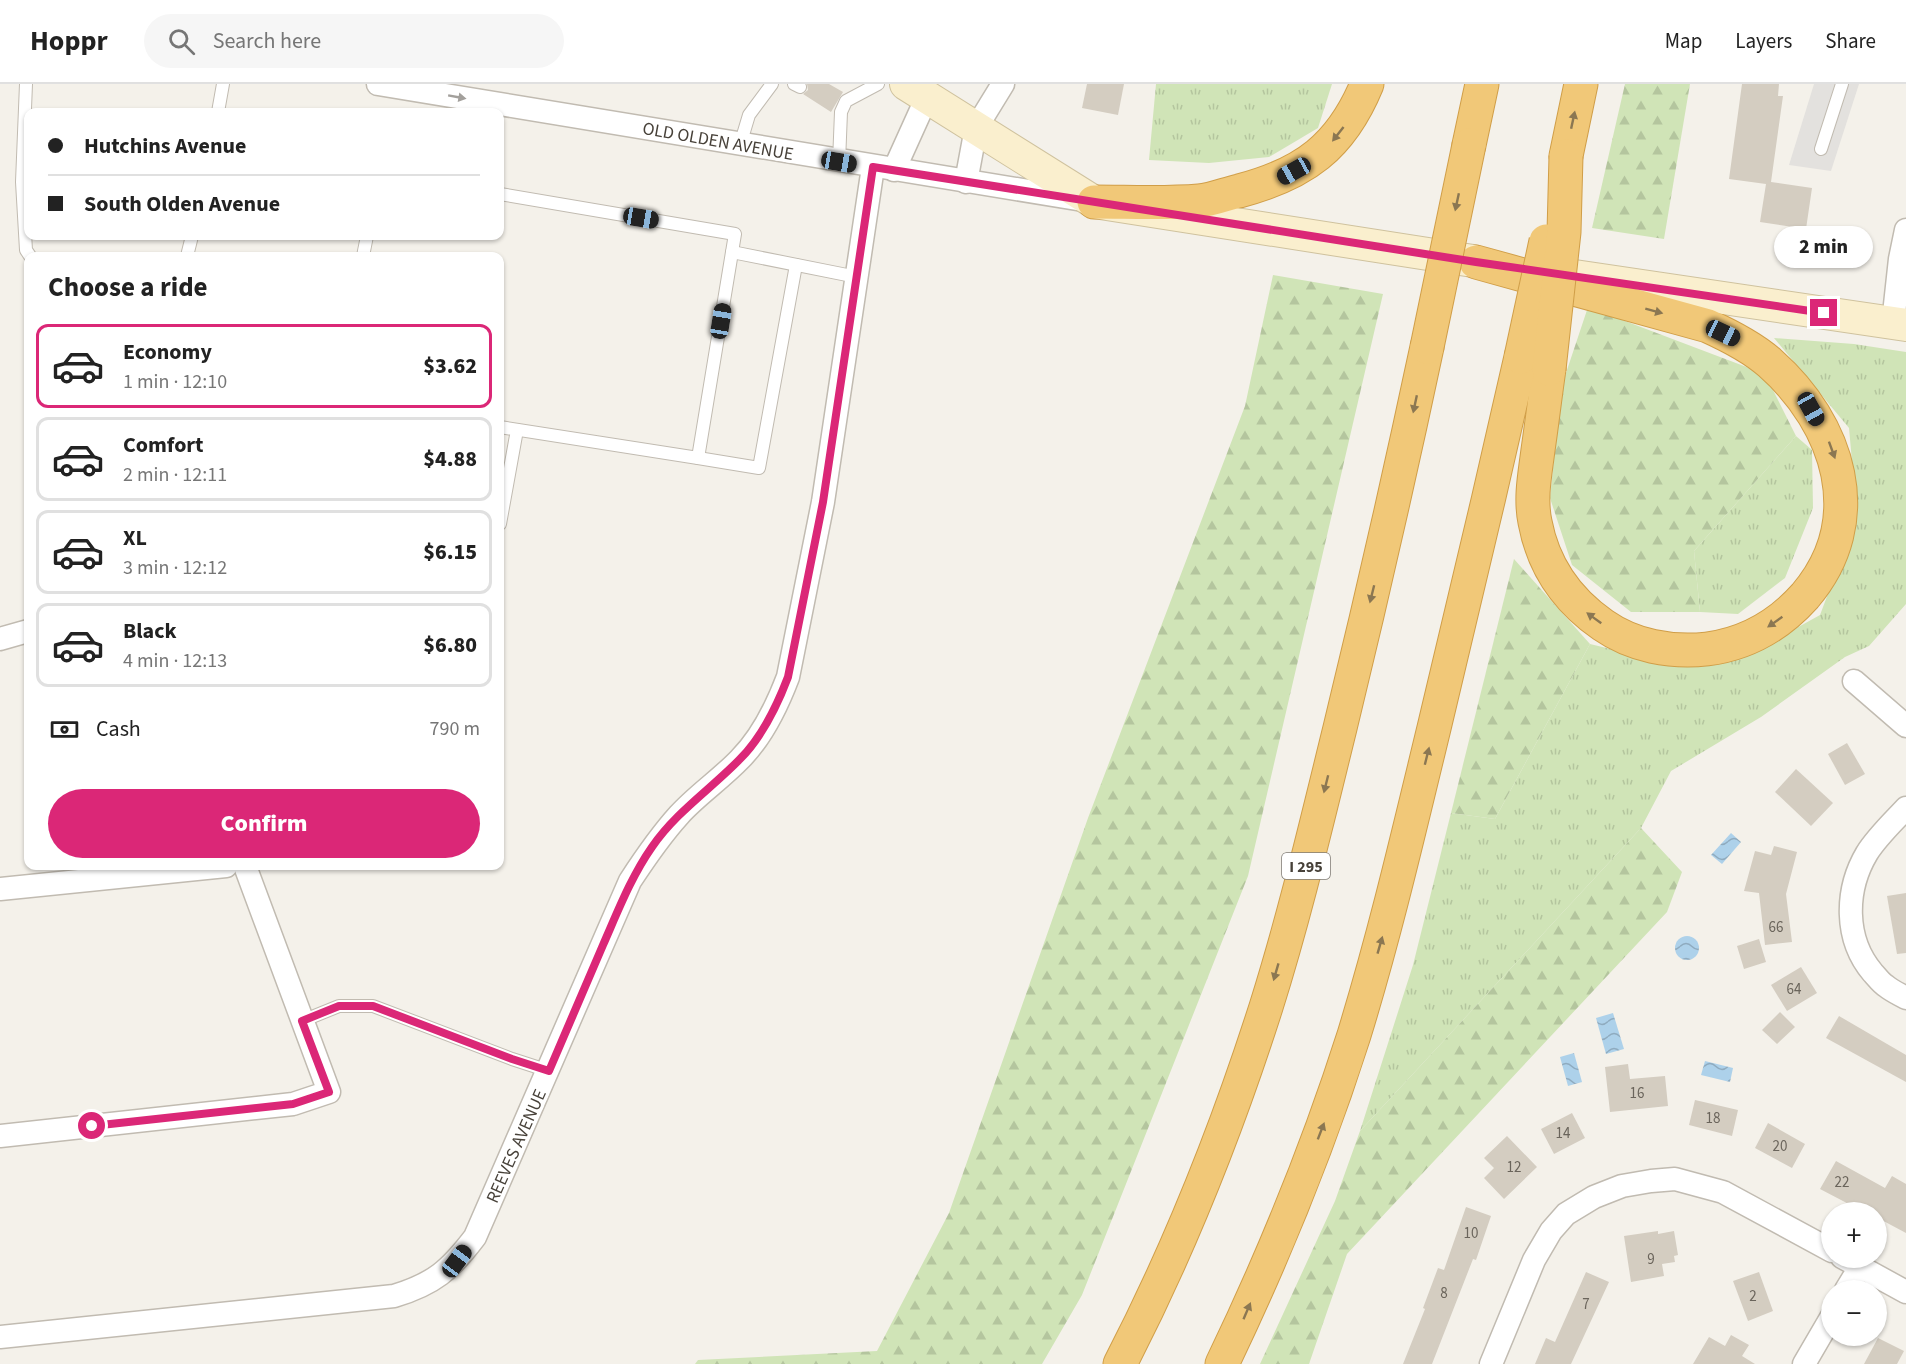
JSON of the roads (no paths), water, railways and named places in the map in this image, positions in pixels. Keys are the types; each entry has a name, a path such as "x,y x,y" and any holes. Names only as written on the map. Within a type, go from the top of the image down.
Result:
{"highway":[{"path":"1094,202 1201,201 1281,178 1307,164 1330,145 1351,117 1366,84"},
{"name":"I 295","path":"1120,1364 1176,1245 1209,1167 1266,1007 1301,885 1391,519 1482,84"},
{"path":"1476,262 1708,326 1738,340 1769,362 1793,385 1811,409 1827,439 1839,471 1841,501 1837,532 1828,560 1813,586 1794,608 1747,639 1722,647 1692,650 1665,649 1639,643 1612,631 1587,614 1552,572 1540,545 1534,520 1533,490 1535,363 1566,156 1581,84"},
{"path":"1222,1364 1294,1201 1353,1035 1396,885 1478,551 1535,363"}],"main road":[{"path":"917,91 1094,202 1476,262 1899,324"}],"street":[{"name":"OLD OLDEN AVENUE","path":"378,84 839,162 1094,202"},
{"path":"966,182 976,128 1002,84"},
{"name":"REEVES AVENUE","path":"0,1337 394,1296 417,1289 437,1278 457,1261 475,1237 636,872 653,845 681,813 741,759 762,731 781,696 788,677 823,502 857,277 884,169 917,91"},
{"path":"1899,324 1900,259 1906,230"},
{"path":"0,639 24,632"},
{"path":"1854,681 1906,726"},
{"path":"1906,808 1868,851 1856,874 1851,896 1851,920 1856,942 1867,965 1884,986 1906,998"},
{"path":"0,889 187,870"},
{"path":"0,1136 293,1104 329,1092 245,870"},
{"path":"1491,1364 1534,1260 1551,1231 1566,1214 1594,1197 1622,1186 1675,1179 1723,1192 1821,1245"},
{"path":"1862,1268 1906,1292"},
{"path":"1804,1364 1821,1335"}],"lane":[{"path":"25,108 26,84"},
{"path":"219,108 223,84"},
{"path":"740,145 749,115 772,84"},
{"path":"839,162 840,105 878,84"},
{"path":"1821,149 1842,84"},
{"path":"24,133 22,182 24,216"},
{"path":"504,195 735,234 698,459"},
{"path":"732,252 857,277"},
{"path":"504,428 759,468 796,265"},
{"path":"504,502 517,430"},
{"path":"302,1021 339,1006 373,1006 549,1071"}],"water":[{"path":"1731,833 1741,842 1722,864 1711,855"},
{"path":"1687,936 1692,937 1698,943 1698,953 1692,959 1687,960 1682,959 1676,953 1675,948 1676,943 1682,937"},
{"path":"1613,1013 1624,1049 1606,1054 1596,1018"},
{"path":"1574,1053 1582,1082 1568,1086 1560,1057"},
{"path":"1705,1061 1733,1068 1730,1082 1701,1075"}]}
